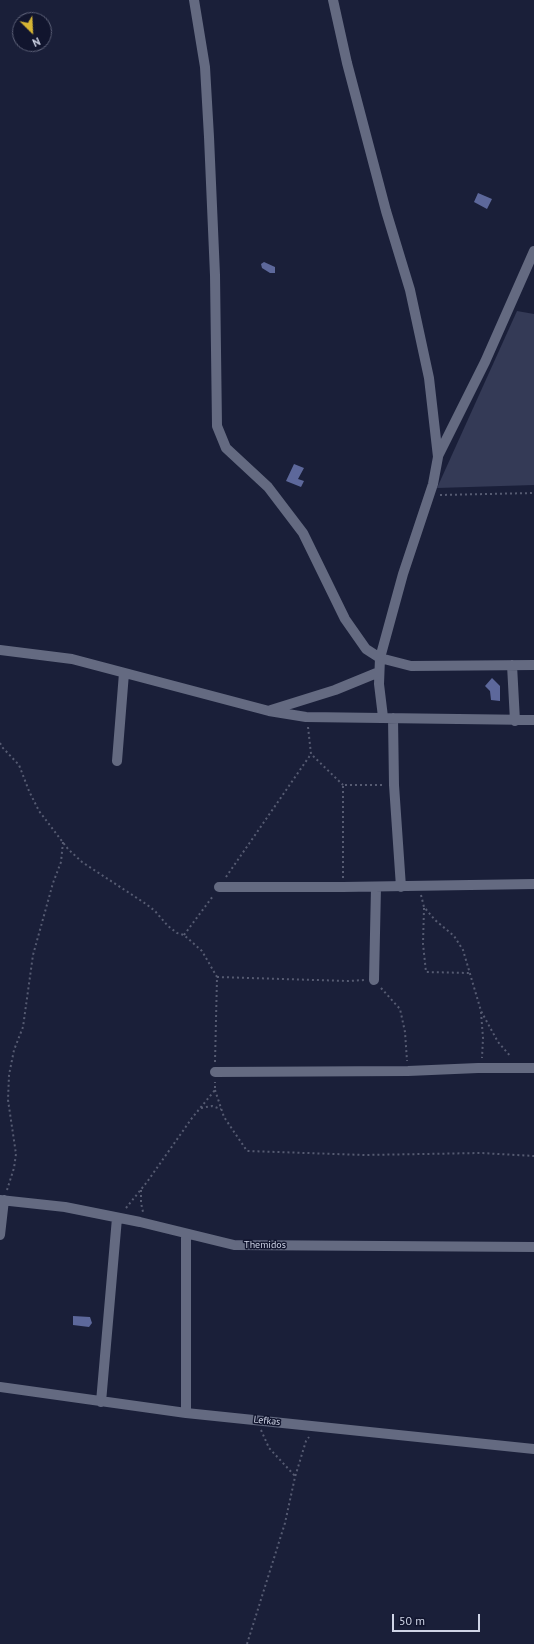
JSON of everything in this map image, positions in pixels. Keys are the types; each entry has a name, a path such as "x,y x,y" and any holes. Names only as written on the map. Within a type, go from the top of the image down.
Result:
{"street":[{"path":"194,0 204,67 209,137 215,275 217,426 226,448 268,487 303,533 345,619 366,649 380,658 411,666 534,665"},
{"path":"333,0 347,63 386,211 410,290 429,378 438,457"},
{"path":"401,887 388,718 379,672 380,658 403,574 433,484 438,457 485,362 534,252"},
{"path":"0,650 72,659 269,711 306,717 515,721 534,720"},
{"path":"512,665 515,721"},
{"path":"269,711 335,690 379,672"},
{"path":"117,761 124,673"},
{"path":"219,886 401,887 534,884"},
{"path":"374,980 376,887"},
{"path":"215,1072 408,1071 478,1068 534,1068"},
{"path":"0,1235 2,1200"},
{"name":"Themidos","path":"2,1200 65,1207 234,1245 534,1247"},
{"path":"101,1402 117,1218"},
{"path":"186,1234 186,1413"},
{"name":"Lefkas","path":"0,1387 186,1413 534,1449"}],"path":[{"path":"429,495 534,493"},
{"path":"306,717 311,754 343,785 394,784"},
{"path":"0,743 19,765 39,811 62,842 82,862 146,904 155,911 168,926 177,933 184,935 202,951 217,977 216,1090 224,1117 247,1151 365,1155 481,1153 534,1156"},
{"path":"184,935 311,754"},
{"path":"343,785 343,887"},
{"path":"2,1200 14,1168 16,1154 8,1100 9,1075 14,1050 23,1027 33,955 53,883 61,862 62,842"},
{"path":"418,886 424,907 423,944 426,972 469,973"},
{"path":"424,907 435,920 454,936 463,950 481,1011 498,1042 519,1068"},
{"path":"217,977 348,981 374,980 400,1009 405,1032 408,1071"},
{"path":"478,1068 482,1058 483,1038 481,1011"},
{"path":"117,1218 141,1189 200,1109 216,1090"},
{"path":"200,1109 212,1106 221,1109"},
{"path":"141,1189 141,1203 144,1214 154,1226"},
{"path":"257,1420 269,1448 295,1477"},
{"path":"247,1644 285,1523 295,1477 306,1441 317,1426"}],"shaded area":[{"path":"478,193 492,199 487,209 474,202"},
{"path":"264,262 275,267 275,273 270,273 262,268 261,264"},
{"path":"517,311 534,314 534,485 437,488"},
{"path":"294,464 304,468 298,479 304,481 301,487 286,481"},
{"path":"492,678 500,686 500,701 491,700 490,691 485,686"},
{"path":"73,1316 90,1317 92,1323 89,1327 73,1325"}]}
